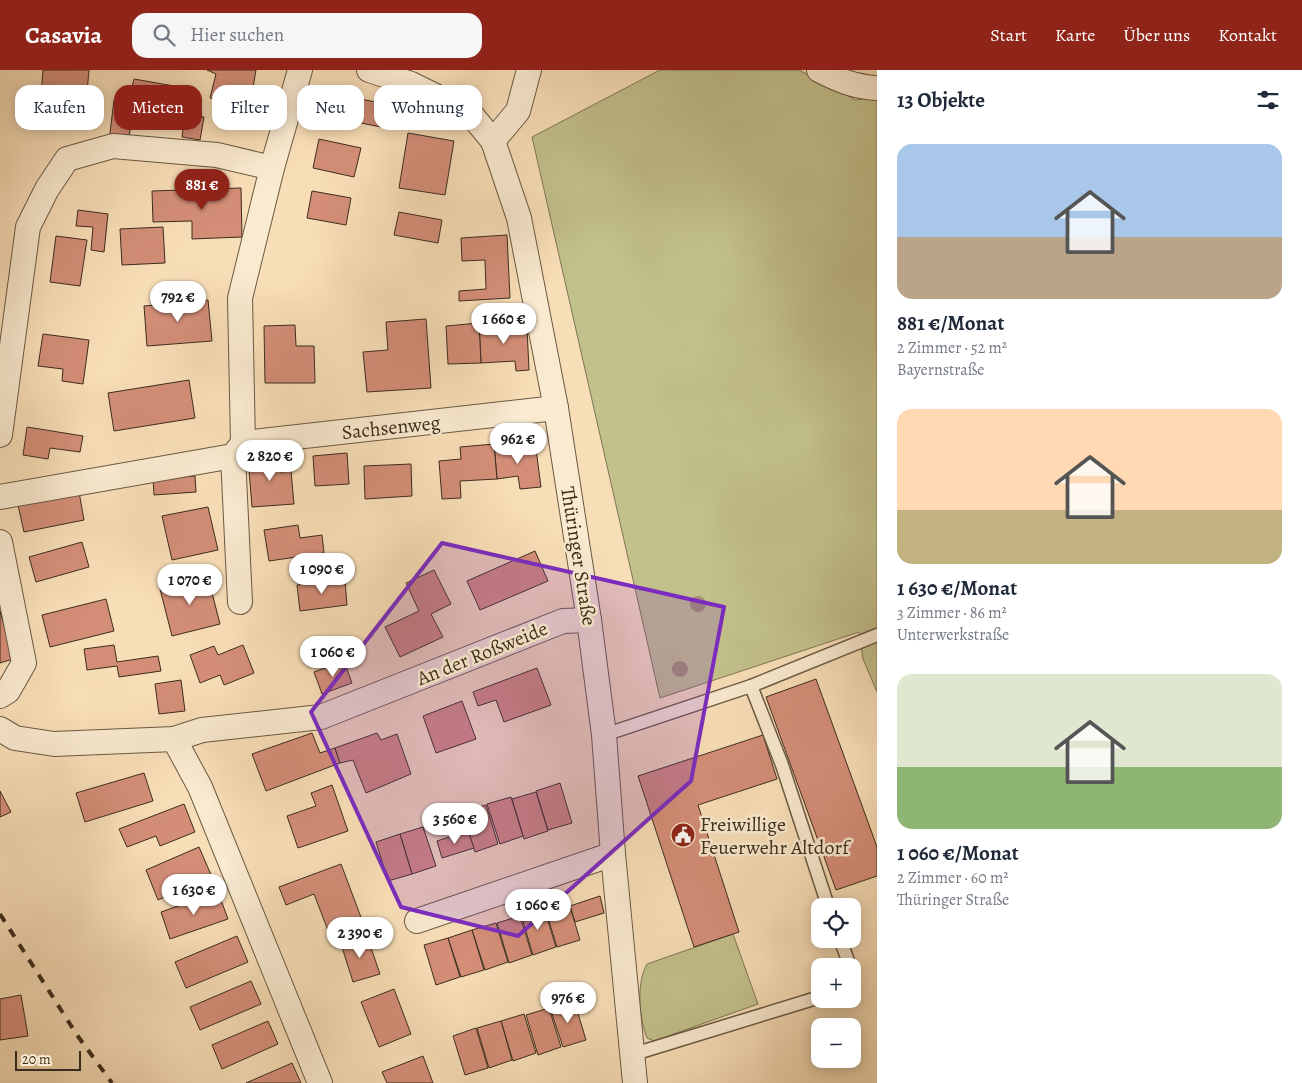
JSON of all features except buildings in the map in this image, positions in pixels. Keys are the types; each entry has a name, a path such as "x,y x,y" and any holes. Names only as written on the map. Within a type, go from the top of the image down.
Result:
{"street":[{"path":"240,602 238,450 240,298 272,168 300,70"},
{"name":"Thüringer Straße","path":"369,70 411,84 470,112 493,141 519,218 556,408 589,620 604,735 613,854 634,1054 633,1082"},
{"path":"819,70 839,81 863,87 877,88"},
{"path":"493,141 518,111 530,71"},
{"path":"0,435 28,228 47,189 67,159 113,146 217,155 272,168"},
{"name":"Sachsenweg","path":"0,497 238,450 556,408"},
{"path":"0,542 24,663 8,691 0,696"},
{"name":"An der Roßweide","path":"0,729 15,738 54,744 174,739 202,730 321,717 563,621 589,620"},
{"path":"174,739 200,787 320,1083"},
{"path":"418,921 613,854"}],"lane":[{"path":"604,735 751,686 877,635"},
{"path":"751,686 782,765 825,898"},
{"path":"634,1054 811,1001"}],"highlighted area":[{"path":"442,543 724,607 691,781 518,936 401,907 311,712"}],"shaded area":[{"path":"660,70 799,70 856,100 877,96 877,692 863,659 859,632 660,698 532,137"},
{"path":"733,934 758,1004 654,1041 647,1038 642,1020 640,991 641,981 647,964"}],"railway":[{"path":"0,914 77,1035 112,1083"}],"place":[{"name":"Freiwillige Feuerwehr Altdorf","path":"683,835"}]}
